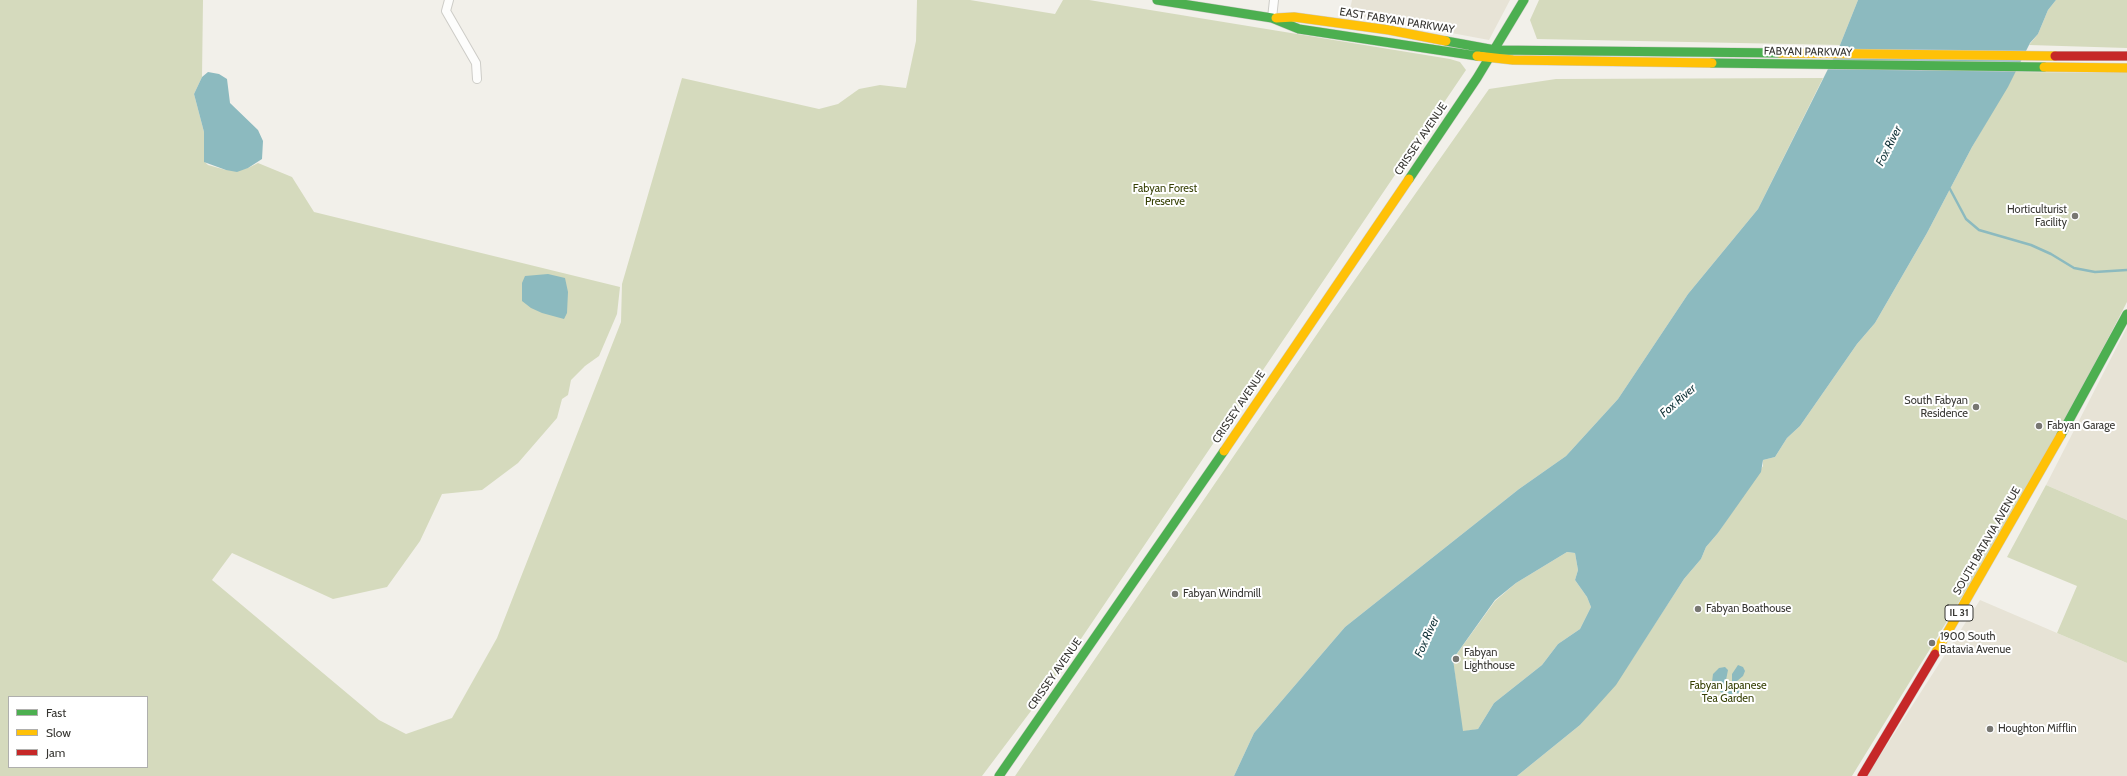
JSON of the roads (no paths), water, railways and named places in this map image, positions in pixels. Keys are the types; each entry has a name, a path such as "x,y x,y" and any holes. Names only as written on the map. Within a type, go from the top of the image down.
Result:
{"main road":[{"name":"EAST FABYAN PARKWAY","path":"1157,0 1272,18 1301,18 1389,30 1492,54"},
{"name":"CRISSEY AVENUE","path":"999,776 1228,445 1492,54 1524,0"},
{"name":"EAST FABYAN PARKWAY","path":"1272,18 1299,29 1492,54"},
{"name":"FABYAN PARKWAY","path":"1492,54 1626,52 2127,56"},
{"name":"FABYAN PARKWAY","path":"1492,54 1627,62 2127,68"},
{"name":"SOUTH BATAVIA AVENUE","path":"1862,776 1935,655 2043,469 2127,314"}],"street":[{"path":"449,0 446,11 476,63 477,79"},
{"path":"1272,18 1274,0"}],"water":[{"name":"Fox River","path":"1858,0 2056,0 2048,10 2038,34 2030,43 2008,87 1972,147 1927,233 1875,323 1857,344 1800,426 1787,438 1775,457 1763,460 1761,472 1718,533 1706,547 1701,559 1684,579 1616,685 1580,725 1517,776 1234,776 1254,733 1345,627 1519,489 1566,456 1618,399 1688,294 1758,209 1840,45","holes":["1567,552 1575,553 1578,570 1575,580 1587,597 1591,607 1580,629 1558,644 1542,665 1494,703 1478,729 1463,731 1453,659 1495,600 1516,583"]},
{"path":"208,72 219,74 227,79 230,103 258,130 263,141 262,159 248,168 237,172 226,170 204,162 204,132 194,94 202,77"},
{"path":"548,274 565,278 568,292 567,313 564,319 542,313 531,308 522,301 522,283 525,276"},
{"path":"1738,665 1743,667 1745,671 1743,676 1737,681 1740,689 1739,693 1724,695 1713,685 1707,692 1707,699 1703,696 1702,691 1712,682 1713,674 1719,668 1725,667 1728,670 1725,685 1728,688 1732,688 1732,674"}],"waterway":[{"path":"1950,189 1966,219 1979,230 2031,245 2051,254 2074,268 2095,272 2127,270"}],"place":[{"name":"Horticulturist Facility","path":"2075,216"},
{"name":"South Fabyan Residence","path":"1976,407"},
{"name":"Fabyan Garage","path":"2039,426"},
{"name":"Fabyan Windmill","path":"1175,594"},
{"name":"Fabyan Boathouse","path":"1698,609"},
{"name":"1900 South Batavia Avenue","path":"1932,643"},
{"name":"Fabyan Lighthouse","path":"1456,659"},
{"name":"Houghton Mifflin","path":"1990,729"}],"park label":[{"name":"Fabyan Forest Preserve","path":"1165,195"},
{"name":"Fabyan Japanese Tea Garden","path":"1728,692"}]}
